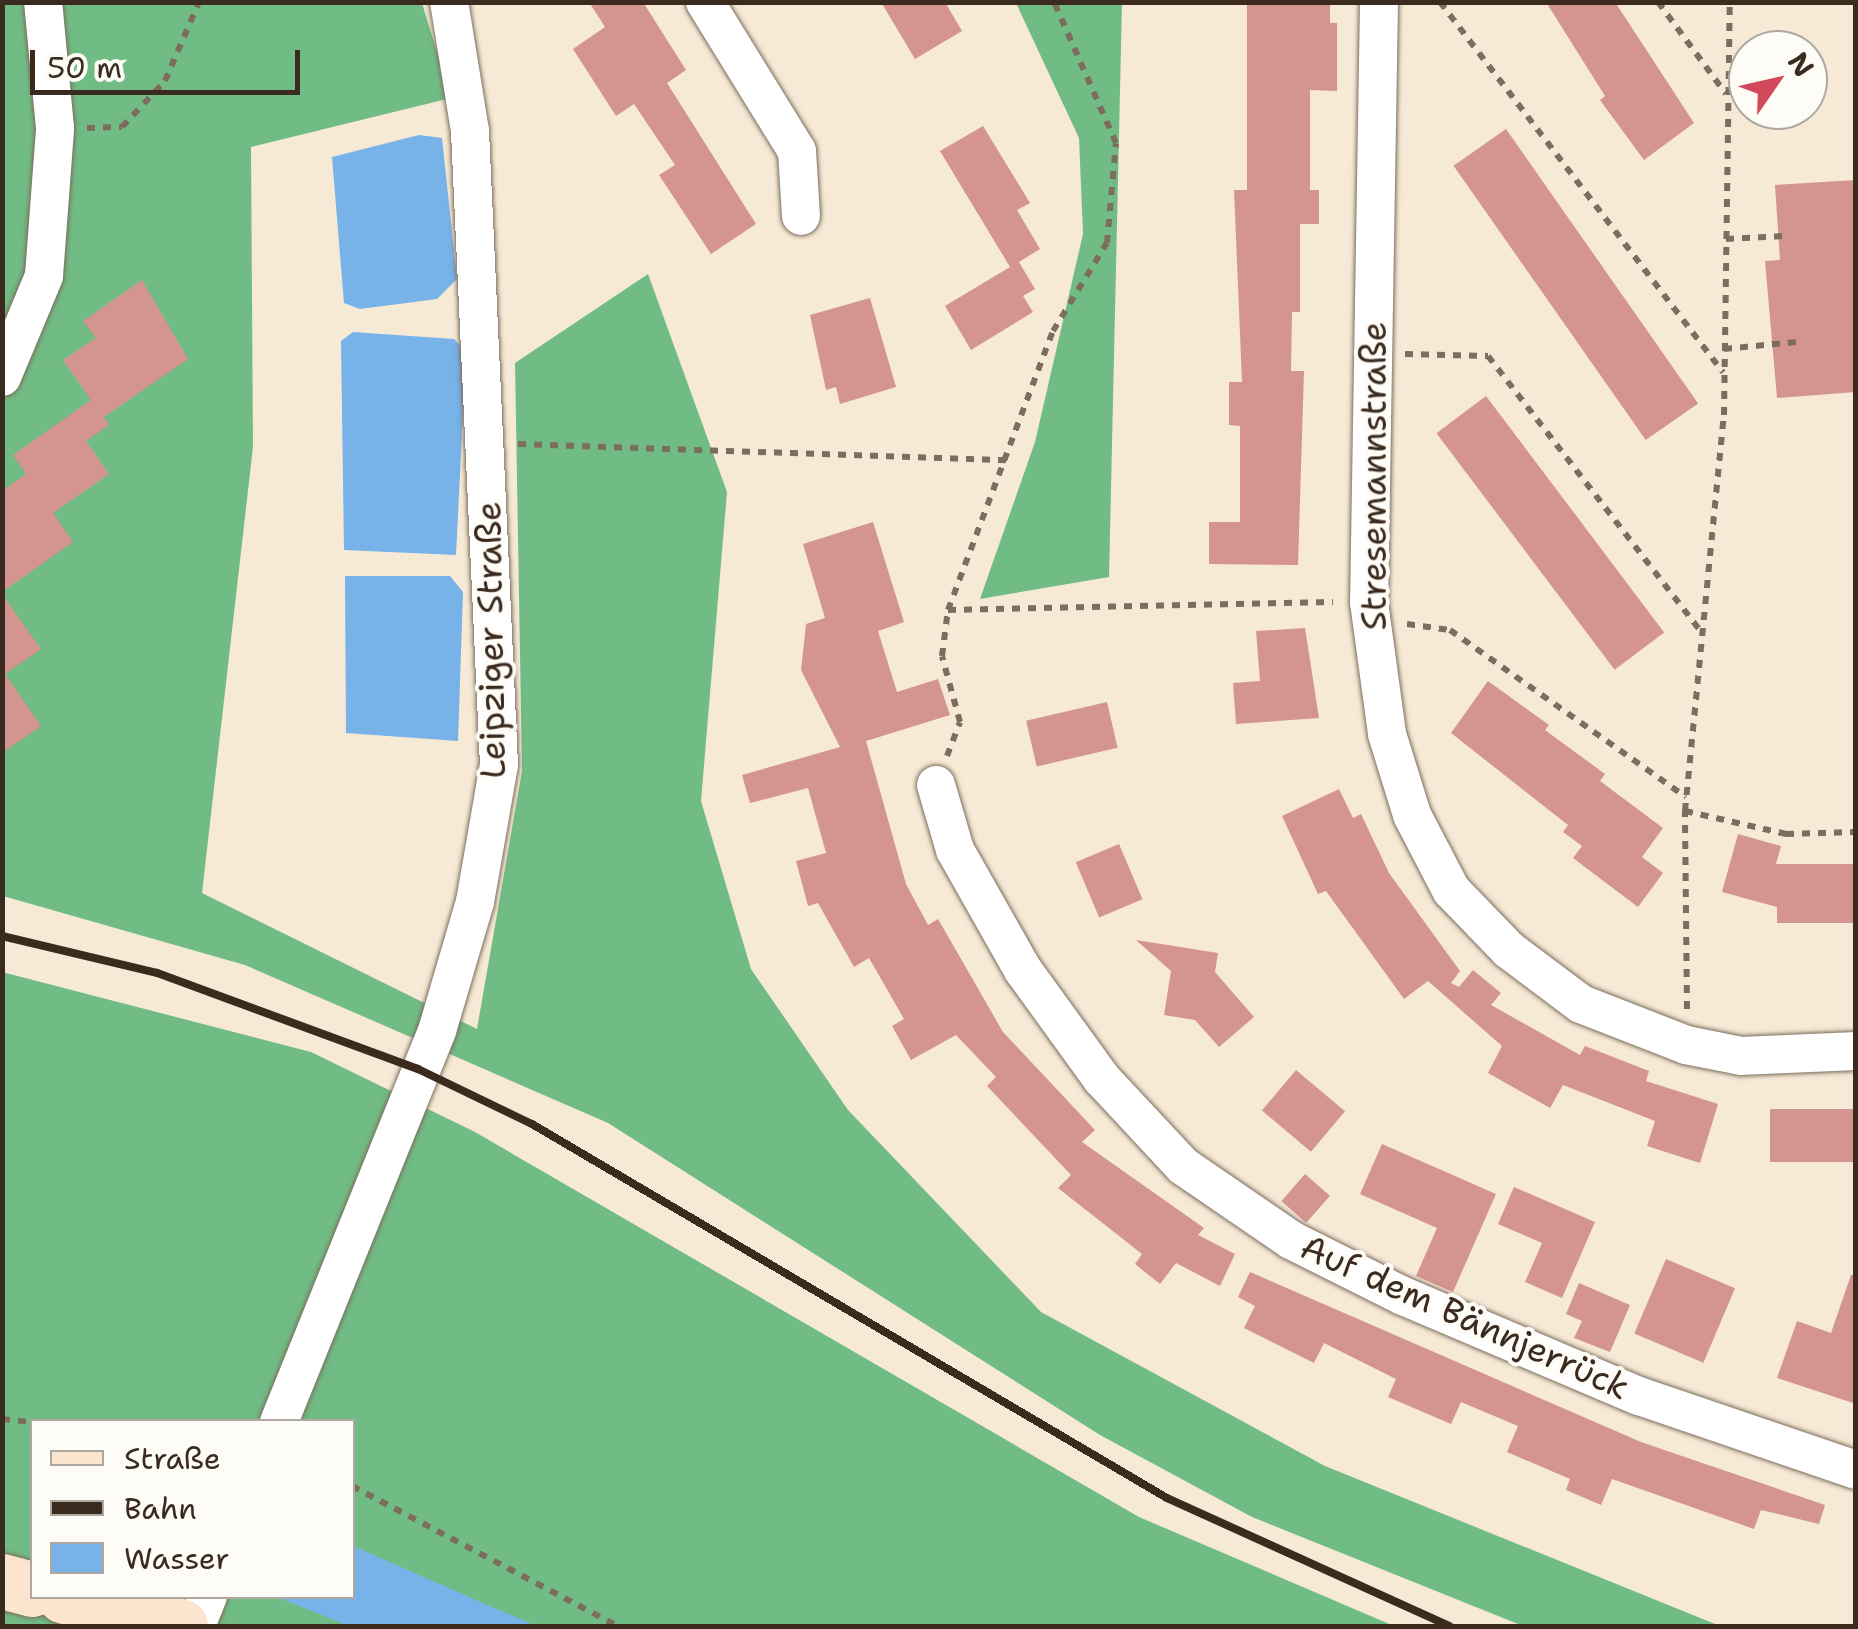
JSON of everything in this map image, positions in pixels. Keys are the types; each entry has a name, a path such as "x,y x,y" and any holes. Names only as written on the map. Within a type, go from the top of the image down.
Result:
{"street":[{"path":"2,377 44,276 55,128 43,2"},
{"name":"Leipziger Straße","path":"280,1419 437,1031 476,902 499,765 488,443 470,131 449,2"},
{"path":"706,2 798,151 800,216"},
{"name":"Stresemannstraße","path":"1379,2 1369,602 1388,734 1412,815 1451,890 1509,950 1581,1004 1686,1045 1741,1056 1856,1051"},
{"name":"Auf dem Bännjerrück","path":"936,785 955,850 1023,970 1102,1079 1183,1166 1291,1240 1403,1296 1638,1396 1856,1470"},
{"path":"2,1581 30,1588"},
{"path":"76,1599 180,1626"},
{"path":"196,1626 207,1599"}],"path":[{"path":"91,128 122,127 165,81 199,2"},
{"path":"936,785 960,722 942,656 948,610 1053,330 1107,243 1116,143 1054,2"},
{"path":"1440,2 1724,373"},
{"path":"1658,2 1727,95"},
{"path":"1686,1045 1685,810 1724,373 1730,2"},
{"path":"1726,239 1784,236"},
{"path":"1724,349 1798,342"},
{"name":"Stresemannstraße","path":"1403,354 1488,356 1700,630"},
{"path":"488,443 1006,460"},
{"path":"948,610 1369,602"},
{"name":"Stresemannstraße","path":"1412,625 1450,630 1686,796"},
{"path":"1685,810 1786,834 1856,832"},
{"path":"2,1419 30,1422"},
{"path":"355,1488 618,1626"}],"green space":[{"path":"2,3 422,3 451,98 251,147 253,447 202,893 477,1029 522,771 515,363 648,274 727,492 701,801 751,969 848,1110 1041,1312 1325,1466 1720,1626 1523,1626 1252,1517 1100,1435 608,1123 245,965 3,896"},
{"path":"1016,3 1122,3 1109,577 980,599 1035,442 1083,234 1079,138"},
{"path":"2,972 311,1052 475,1132 1139,1517 1394,1626 3,1626"}],"water":[{"path":"419,135 442,138 457,279 437,299 360,309 344,303 332,157"},
{"path":"353,332 454,339 466,351 456,555 344,550 341,341"},
{"path":"345,576 450,576 463,592 458,741 346,733"},
{"path":"355,1547 536,1626 349,1626 282,1599 355,1599"}],"building":[{"path":"589,2 643,2 686,70 667,83 756,224 711,254 659,175 675,165 634,104 616,116 573,49 605,27"},
{"path":"881,2 945,2 962,31 915,59"},
{"path":"1247,2 1330,2 1330,23 1337,23 1337,91 1310,90 1310,190 1319,190 1319,224 1300,224 1300,312 1292,312 1291,371 1304,371 1298,565 1209,564 1209,522 1240,522 1240,426 1229,425 1229,382 1242,382 1234,190 1247,190"},
{"path":"1546,2 1615,2 1694,123 1644,160 1600,100 1605,96"},
{"path":"983,126 1030,203 1017,210 1040,249 1019,262 1035,289 1023,296 1033,312 971,350 945,306 1010,267 940,151"},
{"path":"1506,129 1698,403 1646,440 1454,166"},
{"path":"1856,180 1856,392 1777,398 1765,261 1780,260 1775,185"},
{"path":"142,280 188,359 104,417 109,425 86,441 109,474 53,513 73,542 2,592 2,491 26,474 13,455 91,400 63,360 96,338 83,321"},
{"path":"870,298 896,387 840,404 836,387 826,390 810,315"},
{"path":"1486,396 1664,632 1615,670 1436,433"},
{"path":"873,522 904,622 878,631 897,692 938,679 950,715 866,741 906,884 928,925 938,919 1003,1032 1095,1130 1082,1142 1204,1228 1198,1235 1235,1254 1220,1286 1176,1263 1160,1284 1135,1264 1142,1254 1058,1188 1071,1175 987,1086 996,1077 956,1035 911,1060 892,1026 904,1019 869,958 854,967 818,903 808,906 796,861 826,853 808,788 750,803 742,775 840,747 801,670 806,624 825,618 803,544"},
{"path":"2,594 41,649 5,674 41,726 2,753"},
{"path":"1305,628 1319,718 1236,724 1233,683 1260,681 1256,631"},
{"path":"1488,681 1549,725 1545,730 1605,774 1600,781 1663,828 1642,857 1663,873 1638,907 1573,858 1582,846 1563,832 1568,825 1451,733"},
{"path":"1107,702 1118,748 1037,766 1026,721"},
{"path":"1339,789 1353,818 1361,814 1389,873 1460,971 1451,983 1459,987 1473,970 1501,993 1491,1005 1580,1055 1585,1046 1649,1071 1646,1081 1718,1104 1700,1163 1647,1146 1655,1121 1563,1085 1550,1108 1488,1073 1502,1046 1428,981 1404,999 1326,891 1318,894 1282,816"},
{"path":"1738,834 1781,846 1776,864 1856,864 1856,923 1777,923 1777,907 1722,892"},
{"path":"1119,844 1142,899 1099,918 1076,862"},
{"path":"1136,940 1218,953 1215,972 1254,1017 1219,1047 1195,1020 1164,1015 1171,971"},
{"path":"1296,1070 1345,1111 1311,1152 1262,1111"},
{"path":"1770,1109 1856,1109 1856,1162 1770,1162"},
{"path":"1382,1144 1496,1194 1453,1292 1416,1276 1437,1228 1360,1194"},
{"path":"1305,1174 1330,1196 1306,1223 1281,1201"},
{"path":"1514,1187 1595,1222 1562,1298 1525,1282 1542,1243 1498,1224"},
{"path":"1666,1259 1735,1288 1703,1363 1634,1334"},
{"path":"1250,1272 1641,1442 1825,1505 1819,1524 1761,1510 1754,1529 1612,1479 1601,1505 1566,1490 1570,1479 1507,1452 1518,1426 1461,1402 1451,1424 1388,1397 1396,1379 1324,1343 1314,1363 1244,1328 1255,1306 1238,1297"},
{"path":"1851,1275 1856,1275 1856,1404 1777,1378 1797,1321 1831,1333"},
{"path":"1579,1283 1630,1305 1610,1352 1574,1338 1582,1321 1566,1314"}],"railway":[{"path":"2,936 157,973 418,1069 532,1124 1167,1498 1449,1626"}]}
